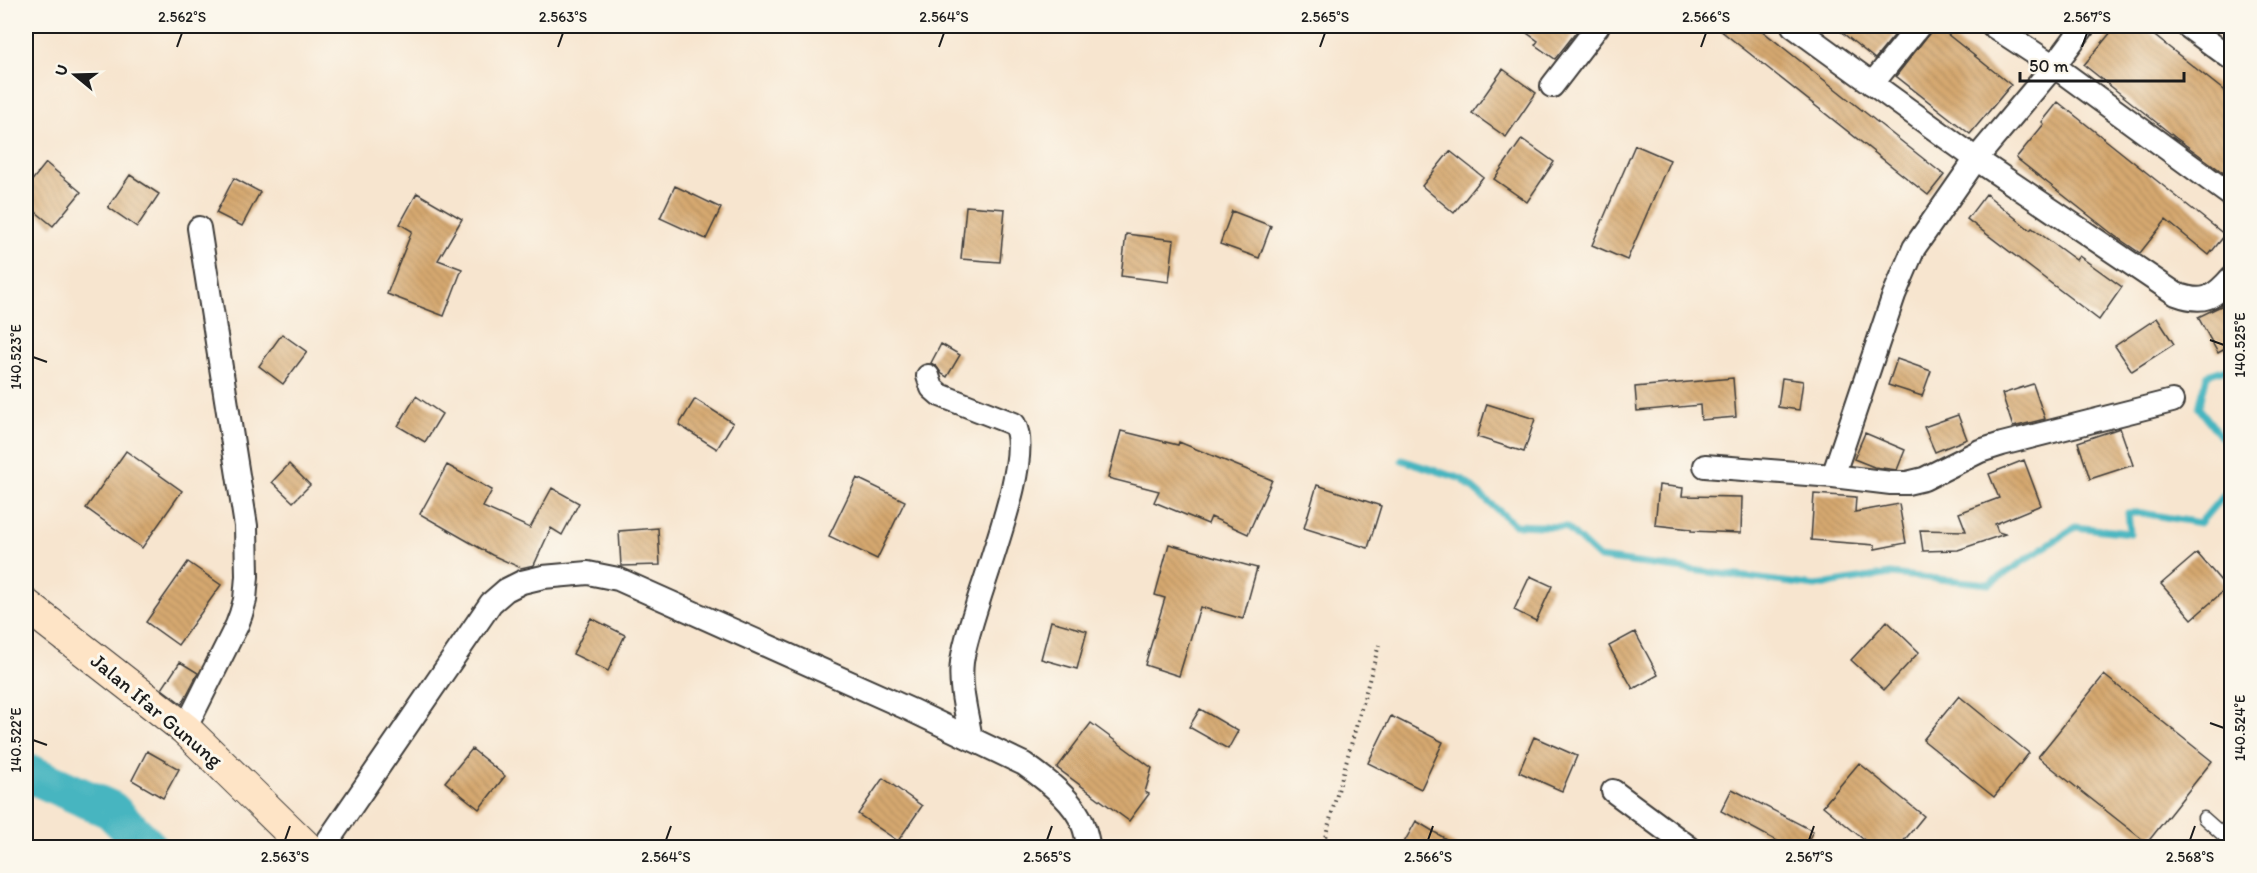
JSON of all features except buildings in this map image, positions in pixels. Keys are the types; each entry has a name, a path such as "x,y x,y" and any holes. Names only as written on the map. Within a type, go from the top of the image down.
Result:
{"street":[{"path":"1552,86 1598,26"},
{"path":"1793,26 1976,159 2176,294 2190,299 2205,300 2232,277"},
{"path":"1872,84 1919,26"},
{"path":"1993,26 2054,66 2232,196"},
{"path":"1833,476 1894,295 1914,248 1976,159 2054,66 2084,26"},
{"path":"2187,26 2232,59"},
{"path":"185,729 237,625 245,600 247,576 246,526 199,228"},
{"path":"928,376 932,388 940,395 1014,424 1019,432 1020,450 1014,487 968,632 962,664 963,697 971,739"},
{"path":"1705,466 1907,483 1924,479 1980,451 2002,444 2172,402"},
{"path":"323,848 491,603 506,590 522,582 543,577 588,573 618,579 1024,764 1046,780 1074,809 1083,823 1089,848"},
{"name":"Jalan Ifar Gunung","path":"26,605 185,729 307,848"},
{"path":"1613,791 1690,848"}],"lane":[{"path":"2204,818 2232,843"}],"path":[{"path":"1322,848 1379,645"}],"waterway":[{"path":"2232,367 2207,375 2199,408 2232,451"},
{"path":"1402,460 1462,479 1515,525 1566,527 1599,558 1815,586 1890,574 1989,584 2075,527 2130,533 2128,513 2142,513 2200,523 2232,485"},
{"path":"26,772 111,810 149,848"}]}
